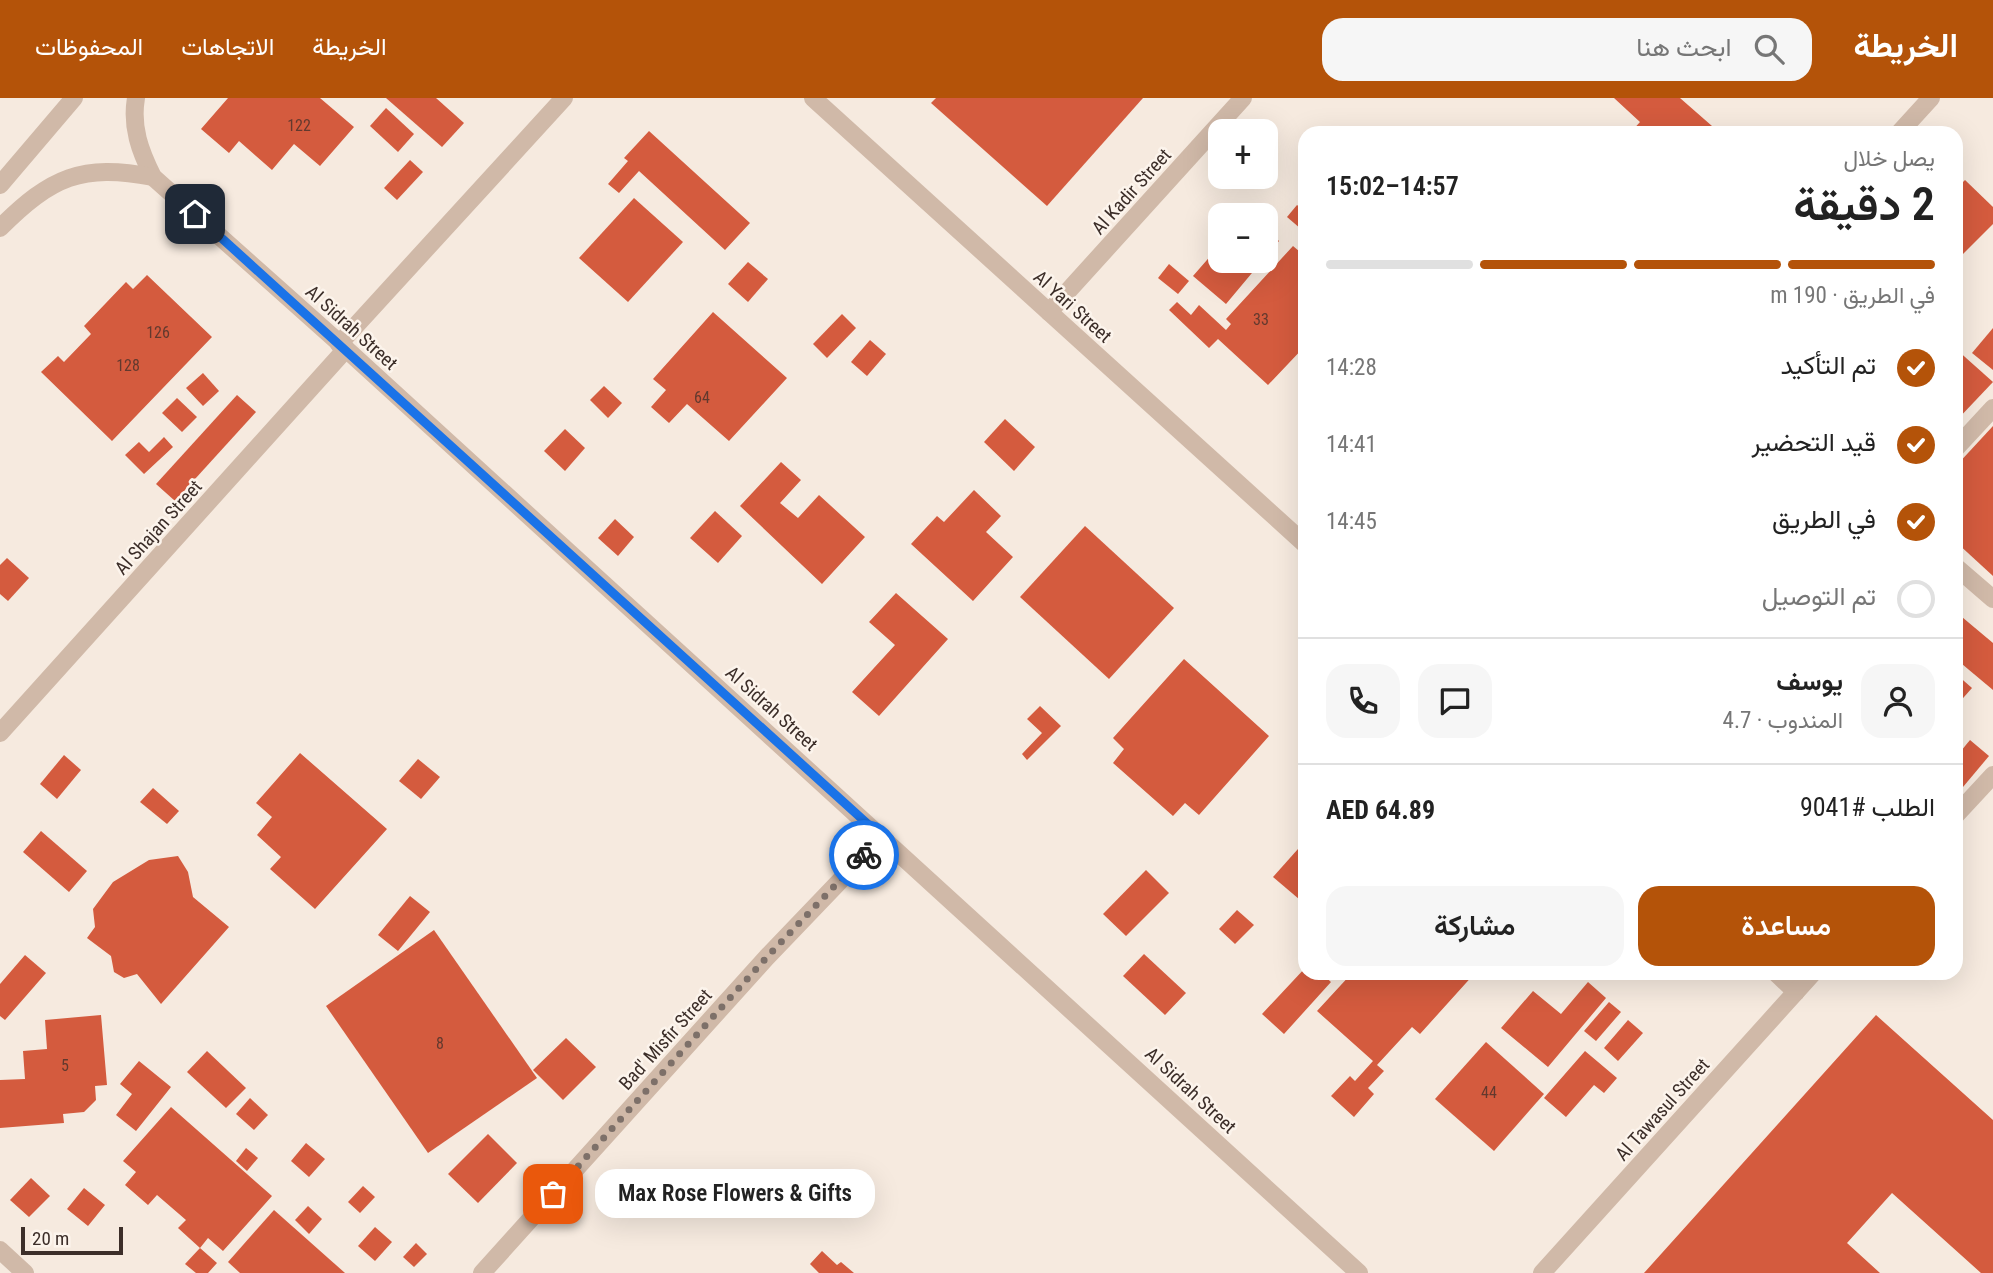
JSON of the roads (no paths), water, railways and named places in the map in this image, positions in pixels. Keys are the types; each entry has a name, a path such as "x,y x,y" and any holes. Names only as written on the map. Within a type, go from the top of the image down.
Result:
{"street":[{"path":"0,185 74,98"},
{"name":"Al Sidrah Street","path":"136,98 135,132 142,156 153,177 1359,1273"},
{"name":"Al Shajan Street","path":"0,733 564,98"},
{"name":"Al Yari Street","path":"813,98 1298,538"},
{"name":"Al Kadir Street","path":"1049,312 1243,98"},
{"path":"1905,126 1931,98"},
{"path":"0,228 39,192 71,177 105,170 153,177"},
{"path":"1963,440 1993,408"},
{"path":"1963,573 1993,599"},
{"path":"1963,807 1993,775"},
{"name":"Bad' Misfir Street","path":"482,1273 767,957 882,837"},
{"path":"1784,980 1797,992"},
{"name":"Al Tawasul Street","path":"1542,1273 1807,980"},
{"path":"0,1250 25,1273"}],"place":[{"name":"Max Rose Flowers & Gifts","path":"553,1194"}]}
